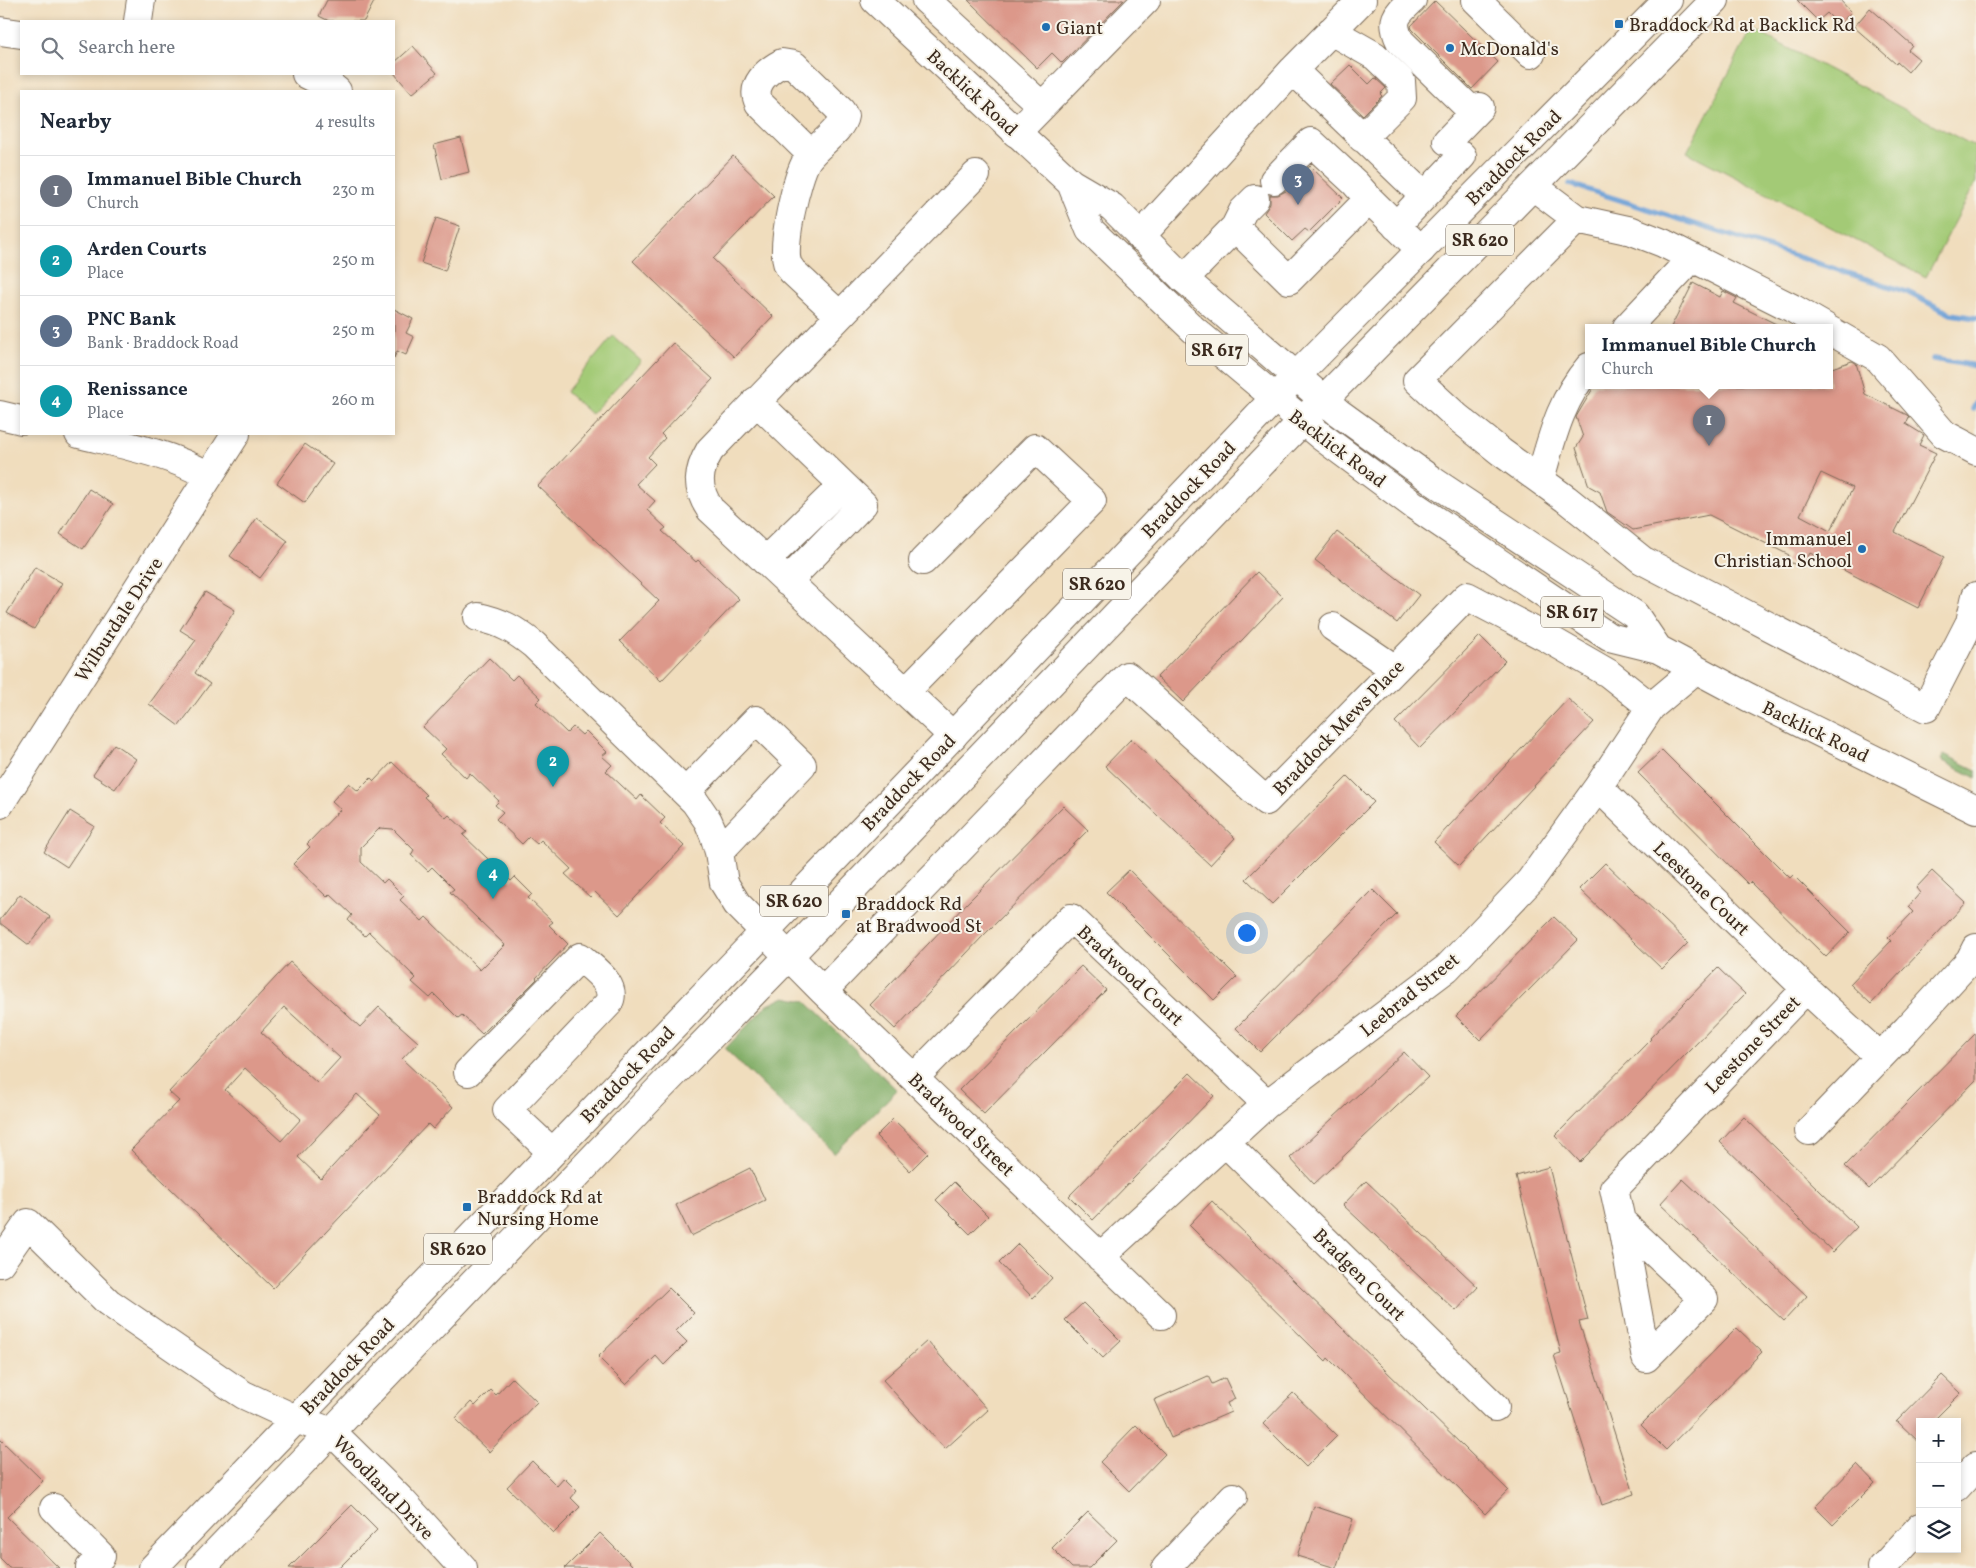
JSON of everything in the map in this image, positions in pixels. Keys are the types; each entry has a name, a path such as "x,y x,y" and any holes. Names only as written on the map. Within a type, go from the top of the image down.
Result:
{"main road":[{"path":"138,20 141,0"},
{"name":"Backlick Road","path":"875,0 1070,183 1112,207 1184,279 1295,377 1355,425 1433,481 1635,615 1658,649"},
{"path":"926,0 1042,106"},
{"path":"1016,133 1146,0"},
{"path":"1140,237 1293,70 1362,0"},
{"path":"1396,226 1424,196 1477,110 1400,41 1394,29 1395,20 1412,0"},
{"path":"1458,0 1474,16 1503,26"},
{"path":"1476,0 1531,54"},
{"name":"Braddock Road","path":"153,1568 765,932 1274,398 1668,0"},
{"name":"Braddock Road","path":"201,1568 660,1088 1324,400 1534,186 1707,3"},
{"path":"0,31 20,34"},
{"path":"1331,31 1375,56 1401,81 1402,98 1362,138"},
{"path":"1293,70 1424,196"},
{"path":"310,75 335,90"},
{"path":"1274,180 1312,142 1355,183 1368,200 1421,250"},
{"path":"811,154 802,168 796,187 786,239 786,257 792,271 840,315"},
{"path":"952,736 710,509 702,497 699,484 703,460 710,450 976,175"},
{"name":"Backlick Road","path":"1070,183 1090,230 1194,330 1336,449 1416,506 1609,637 1658,649 1695,670 1976,810"},
{"path":"1534,186 1577,219 1632,231 1663,243 1820,324"},
{"path":"1184,279 1235,227 1243,211 1255,199"},
{"path":"1235,227 1289,280 1368,200"},
{"path":"1577,219 1417,380 1457,417 1642,560 1926,708 1970,622 1976,596"},
{"path":"1630,324 1692,258"},
{"path":"1833,332 1878,358 1944,434 1976,451"},
{"path":"1540,480 1557,419 1585,373"},
{"path":"756,401 863,504 787,582"},
{"path":"0,415 20,420"},
{"path":"84,435 159,453 189,464 209,476"},
{"name":"Wilburdale Drive","path":"0,804 235,435"},
{"path":"905,692 1092,502 1035,448 923,561"},
{"path":"765,561 843,485"},
{"name":"Braddock Mews Place","path":"824,991 1127,676 1266,801 1467,596 1549,639 1608,674 1651,706"},
{"name":"Bradwood Street","path":"478,617 499,621 534,645 686,792 708,821 719,852 722,872 730,893 737,904 824,991 1160,1316"},
{"path":"1333,627 1395,669"},
{"name":"Leebrad Street","path":"1100,1257 1267,1104 1447,968 1530,881 1598,787 1651,706 1695,670"},
{"path":"686,792 756,720 802,765 719,852"},
{"name":"Leestone Court","path":"1598,787 1806,989"},
{"name":"Bradwood Court","path":"914,1078 1071,918 1267,1104"},
{"path":"1809,1131 1970,960 1976,948"},
{"path":"468,1072 580,958 609,985 612,993 608,1004 507,1110 552,1152"},
{"name":"Leestone Street","path":"1621,1221 1614,1189 1806,989 1880,1057"},
{"name":"Bradgen Court","path":"1225,1142 1495,1407"},
{"name":"Woodland Drive","path":"0,1263 28,1223 108,1302 244,1395 296,1419 332,1432 402,1502 463,1568"},
{"path":"1961,1483 1976,1466"},
{"path":"1166,1568 1233,1497"},
{"path":"54,1508 101,1556 90,1568"},
{"path":"1882,1568 1916,1531"}],"green space":[{"path":"1752,29 1976,147 1976,182 1926,277 1687,152"},
{"path":"613,336 641,361 591,414 566,392"},
{"path":"1944,754 1976,770 1976,778 1941,760"},
{"path":"785,997 805,1001 897,1090 834,1154 725,1049 766,1006"}],"building":[{"path":"327,0 375,0 365,20 327,20 319,16"},
{"name":"Giant","path":"968,0 1124,0 1062,63 1052,53 1037,68"},
{"path":"1797,0 1840,0 1851,12 1839,25 1827,13 1818,21"},
{"name":"McDonald's","path":"1435,1 1498,62 1472,89 1412,29 1411,26"},
{"path":"1870,8 1912,45 1908,50 1919,59 1908,72 1897,62 1896,64 1854,27"},
{"path":"413,46 437,73 412,94 395,74 395,62"},
{"path":"1350,65 1369,84 1375,78 1386,88 1380,94 1382,96 1363,115 1330,84"},
{"path":"461,138 469,172 442,179 434,145"},
{"path":"733,156 774,196 713,259 773,316 734,357 633,261"},
{"path":"1310,166 1343,198 1309,232 1305,229 1292,241 1264,213 1270,204 1270,195 1278,195 1286,191"},
{"path":"436,218 460,226 445,271 421,263"},
{"path":"1693,283 1720,297 1723,291 1737,298 1734,303 1776,324 1672,324"},
{"path":"395,310 413,319 406,333 414,337 406,355 397,351 395,356"},
{"path":"673,343 713,379 661,434 665,438 648,457 655,464 636,484 655,501 647,510 666,528 662,531 696,562 698,560 739,599 661,681 620,641 659,601 538,486"},
{"path":"1852,361 1856,363 1865,394 1907,415 1909,417 1906,424 1924,435 1919,445 1936,453 1895,532 1944,557 1918,608 1810,553 1802,568 1786,560 1789,555 1709,515 1633,530 1607,512 1600,492 1589,486 1576,448 1583,437 1576,417 1593,389 1833,389 1833,368","holes":["1821,473 1853,488 1830,531 1800,515"]},
{"path":"305,444 333,464 305,503 277,483"},
{"path":"89,489 113,504 83,549 60,534"},
{"path":"257,518 288,541 260,578 230,556"},
{"path":"1337,532 1419,595 1397,623 1315,560"},
{"path":"35,567 62,583 34,629 7,613"},
{"path":"1257,572 1283,597 1183,702 1157,677"},
{"path":"205,592 235,610 195,673 210,684 179,726 149,704 196,640 180,630"},
{"path":"1480,636 1505,661 1420,748 1395,722"},
{"path":"489,658 512,680 517,675 541,698 536,703 567,733 573,727 582,735 586,731 607,752 602,756 612,765 606,771 637,800 641,795 665,818 660,823 684,846 619,915 595,892 590,897 565,874 571,869 541,840 537,844 529,837 522,844 496,819 503,812 495,805 499,801 470,773 466,778 441,754 446,749 423,727"},
{"path":"1568,699 1594,722 1459,866 1434,842"},
{"path":"1131,739 1235,838 1210,865 1105,766"},
{"path":"114,744 136,759 115,789 93,775"},
{"path":"1662,750 1790,878 1793,875 1850,932 1826,957 1750,882 1748,884 1638,773"},
{"path":"392,762 426,795 424,797 446,818 449,815 467,832 463,835 511,881 515,877 532,894 528,898 553,922 549,925 568,944 537,979 482,1034 462,1015 458,1018 434,994 430,998 412,982 416,978 369,932 365,936 348,920 352,915 330,894 327,897 293,864 310,847 307,844 341,809 332,801 349,783 358,791 371,778 374,781","holes":["380,828 393,829 414,850 411,855 428,871 432,867 454,889 450,892 505,945 480,970 426,917 422,921 400,900 404,896 387,879 383,883 361,862 361,847"]},
{"path":"1348,776 1374,802 1272,904 1246,879"},
{"path":"1063,806 1088,830 983,936 895,1029 870,1005"},
{"path":"70,811 94,826 67,867 44,852"},
{"path":"1605,863 1688,943 1662,969 1579,889"},
{"path":"1129,870 1237,977 1214,1000 1106,892"},
{"path":"1932,871 1966,903 1871,1004 1850,984 1891,941 1888,938 1913,912 1908,907 1920,893 1916,888"},
{"path":"1373,890 1397,914 1260,1052 1236,1028"},
{"path":"20,894 50,917 29,945 0,923 0,920"},
{"path":"1554,917 1578,940 1480,1040 1456,1016"},
{"path":"290,962 360,1027 379,1007 418,1042 402,1059 453,1107 433,1129 428,1124 273,1288 131,1150 179,1101 169,1092","holes":["284,1007 340,1058 317,1083 261,1032","245,1068 301,1119 281,1141 225,1090","357,1094 380,1115 321,1179 298,1157"]},
{"path":"1081,966 1106,990 984,1114 959,1090"},
{"path":"1718,968 1745,994 1580,1162 1555,1136"},
{"path":"1976,1033 1976,1080 1869,1189 1845,1166"},
{"path":"1404,1052 1428,1077 1314,1184 1290,1158"},
{"path":"1190,1073 1214,1096 1093,1220 1069,1196"},
{"path":"1744,1117 1857,1227 1833,1252 1720,1142"},
{"path":"893,1119 928,1153 910,1171 876,1136"},
{"path":"1549,1167 1588,1320 1579,1322 1634,1494 1602,1505 1554,1355 1561,1353 1516,1176"},
{"path":"750,1168 765,1200 691,1236 676,1205"},
{"path":"1683,1179 1807,1296 1784,1321 1660,1204"},
{"path":"1366,1181 1478,1287 1456,1311 1343,1205"},
{"path":"954,1182 988,1216 970,1234 936,1200"},
{"path":"1212,1201 1508,1490 1485,1514 1328,1358 1326,1361 1189,1225"},
{"path":"1018,1244 1052,1278 1033,1298 999,1263"},
{"path":"669,1288 694,1313 676,1331 687,1342 664,1365 656,1356 626,1385 598,1357"},
{"path":"1083,1303 1121,1341 1103,1358 1065,1320"},
{"path":"1737,1328 1762,1352 1666,1450 1641,1425"},
{"path":"927,1341 988,1410 945,1449 883,1380"},
{"path":"1942,1375 1961,1393 1936,1418 1916,1418 1916,1439 1896,1422"},
{"path":"1208,1376 1212,1384 1225,1378 1235,1399 1227,1403 1231,1412 1171,1438 1154,1400"},
{"path":"512,1378 537,1402 489,1452 455,1419 471,1402 475,1406 491,1390 496,1395"},
{"path":"1293,1393 1337,1436 1306,1467 1263,1424"},
{"path":"1136,1425 1165,1454 1129,1491 1100,1462"},
{"path":"0,1439 43,1481 7,1517 59,1568 9,1568 0,1559"},
{"path":"532,1461 557,1486 564,1478 577,1491 571,1498 580,1507 554,1533 507,1487"},
{"path":"1857,1464 1875,1483 1833,1525 1815,1507"},
{"path":"352,1505 377,1530 339,1568 289,1568"},
{"path":"1314,1506 1353,1519 1336,1568 1297,1556"},
{"path":"1088,1512 1117,1540 1089,1568 1072,1568 1052,1548"},
{"path":"600,1533 635,1568 565,1568"}],"waterway":[{"path":"1570,184 1907,292 1951,314 1976,318"},
{"path":"1933,359 1976,366"},
{"path":"1973,409 1976,403"}],"place":[{"name":"Braddock Rd at Backlick Rd","path":"1619,24"},
{"name":"Giant","path":"1046,27"},
{"name":"McDonald's","path":"1450,48"},
{"name":"PNC Bank","path":"1298,205"},
{"name":"Immanuel Bible Church","path":"1709,446"},
{"name":"Immanuel Christian School","path":"1862,549"},
{"name":"Arden Courts","path":"553,787"},
{"name":"Renissance","path":"493,899"},
{"name":"Braddock Rd at Bradwood St","path":"846,914"},
{"name":"Braddock Rd at Nursing Home","path":"467,1207"}]}
